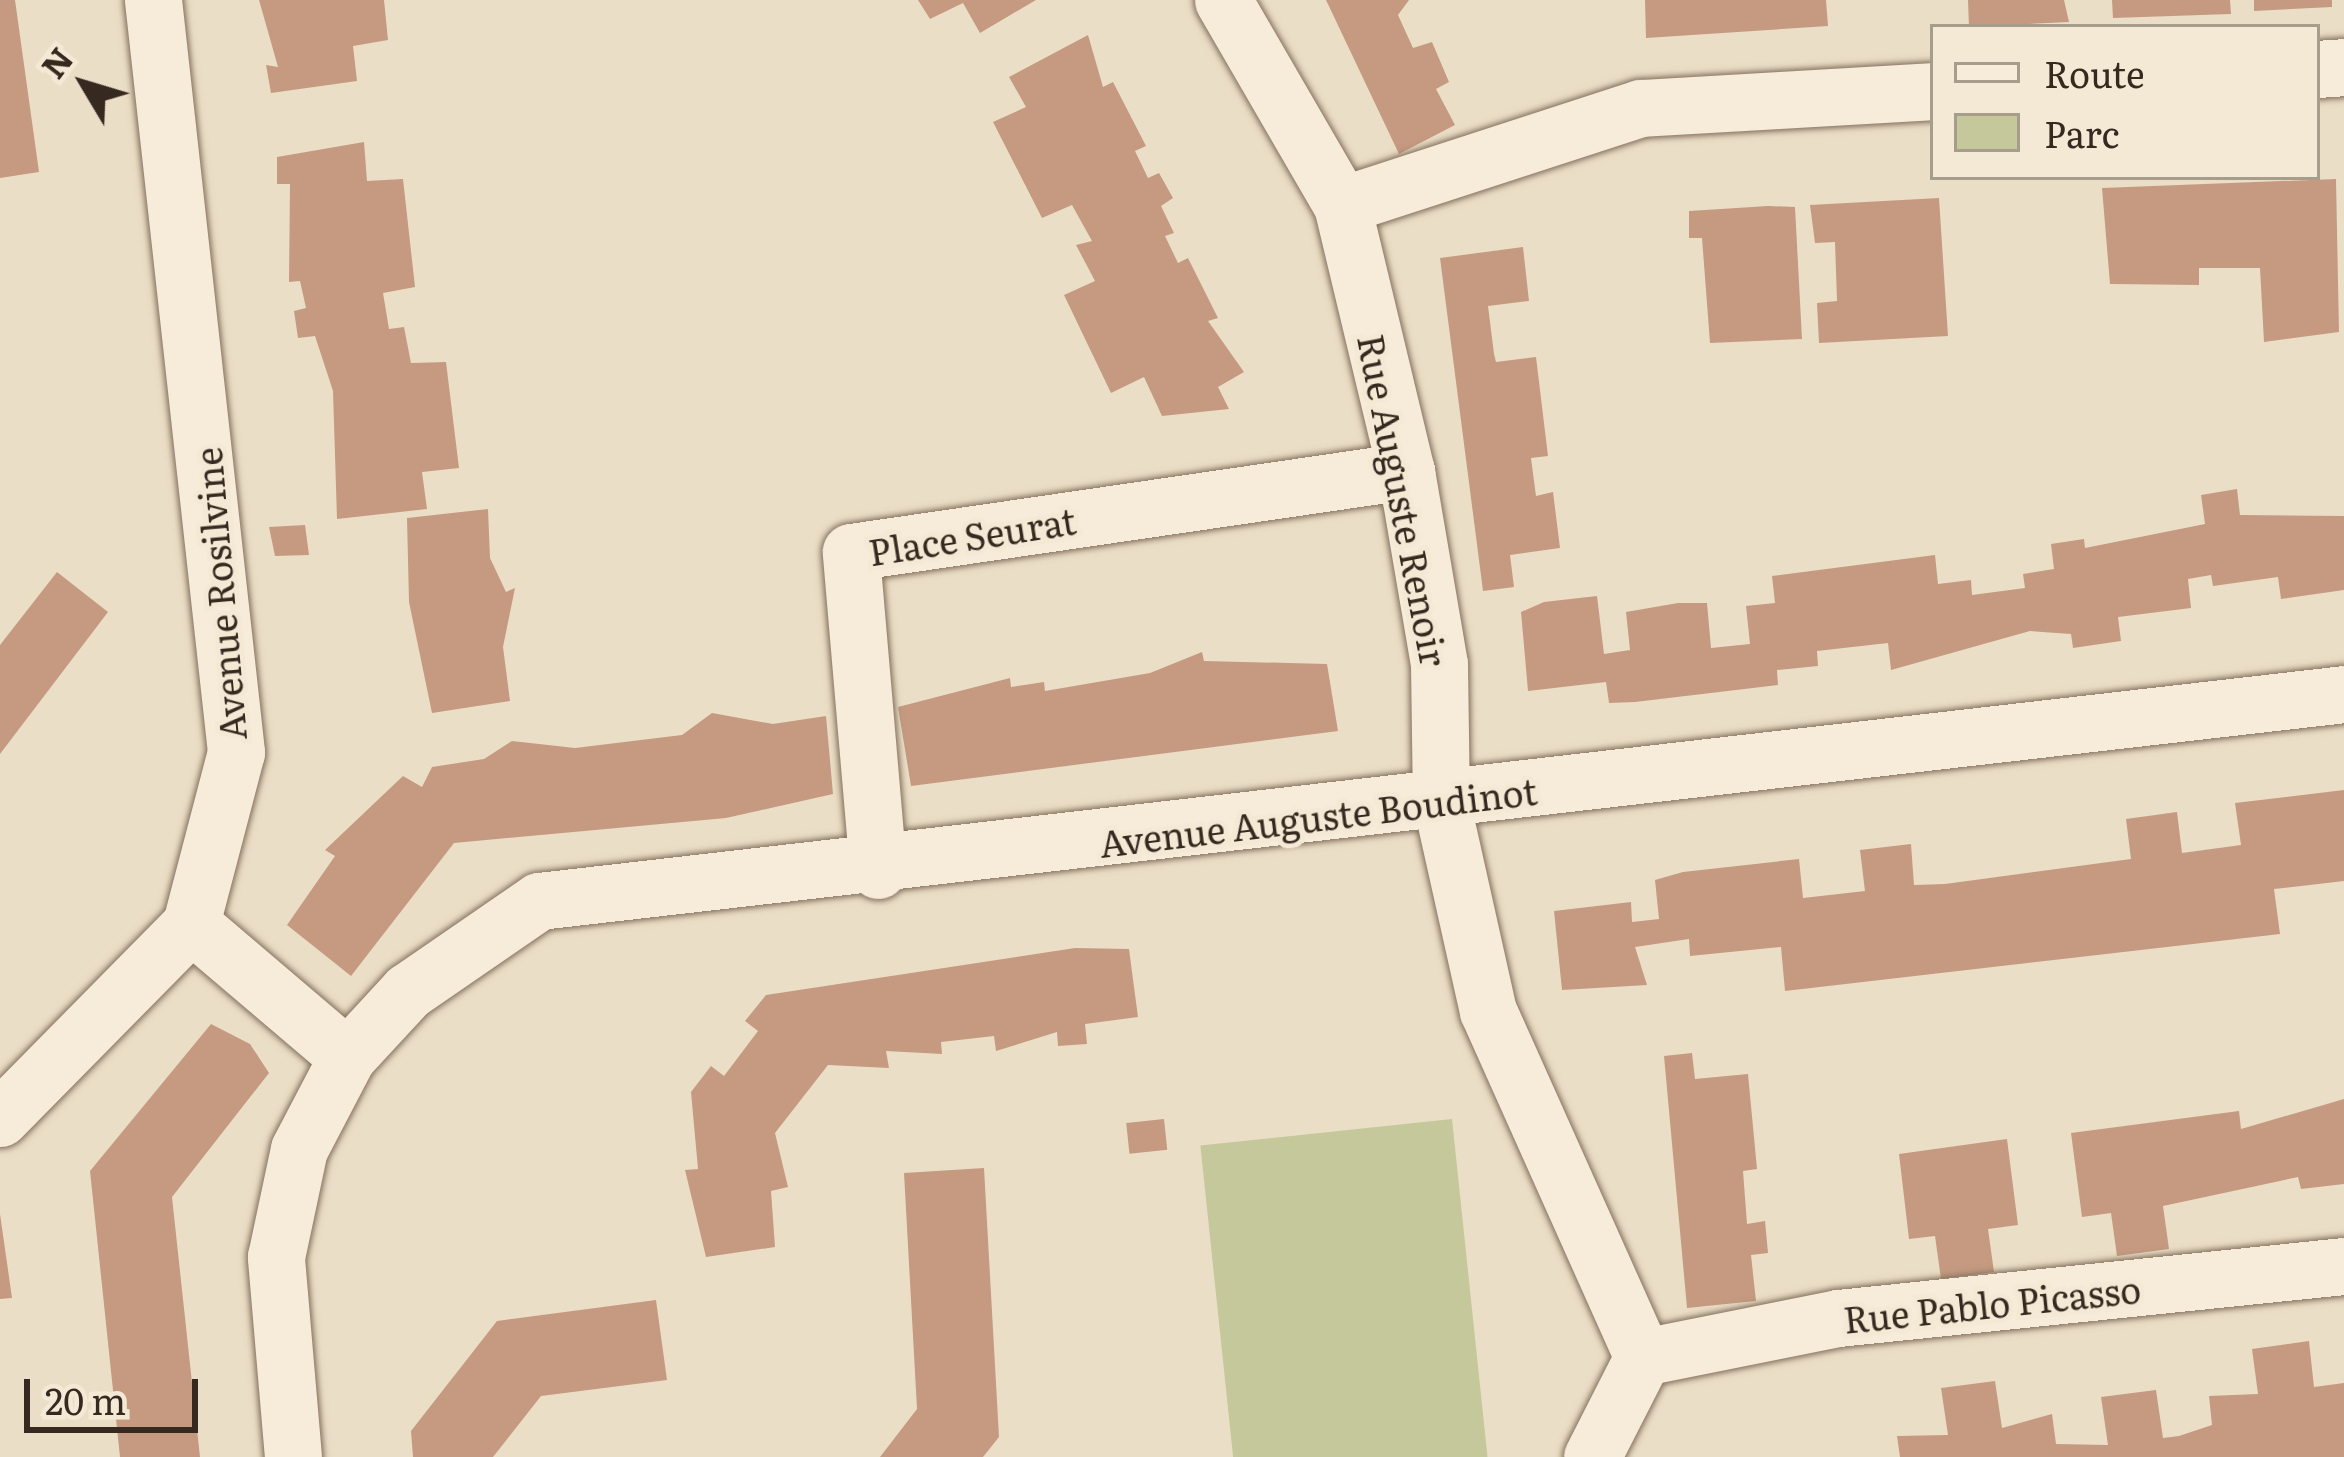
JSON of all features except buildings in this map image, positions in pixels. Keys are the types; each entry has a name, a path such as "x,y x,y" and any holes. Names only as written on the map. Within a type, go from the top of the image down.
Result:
{"street":[{"name":"Avenue Rosilvine","path":"153,0 236,752 191,924"},
{"name":"Rue Auguste Renoir","path":"1223,0 1342,206 1406,471 1438,664 1441,801 1488,1010 1643,1357"},
{"path":"1342,206 1641,107 1930,91"},
{"name":"Place Seurat","path":"878,870 851,552 1406,471"},
{"name":"Avenue Auguste Boudinot","path":"347,1058 464,943 539,901 878,870 2344,694"},
{"path":"0,1118 191,924 347,1058 282,1199 279,1369 293,1457"},
{"name":"Rue Pablo Picasso","path":"1643,1357 1838,1318 2344,1266"},
{"path":"1592,1457 1643,1357"}],"green space":[{"path":"1452,1119 1488,1457 1233,1457 1200,1145"}]}
